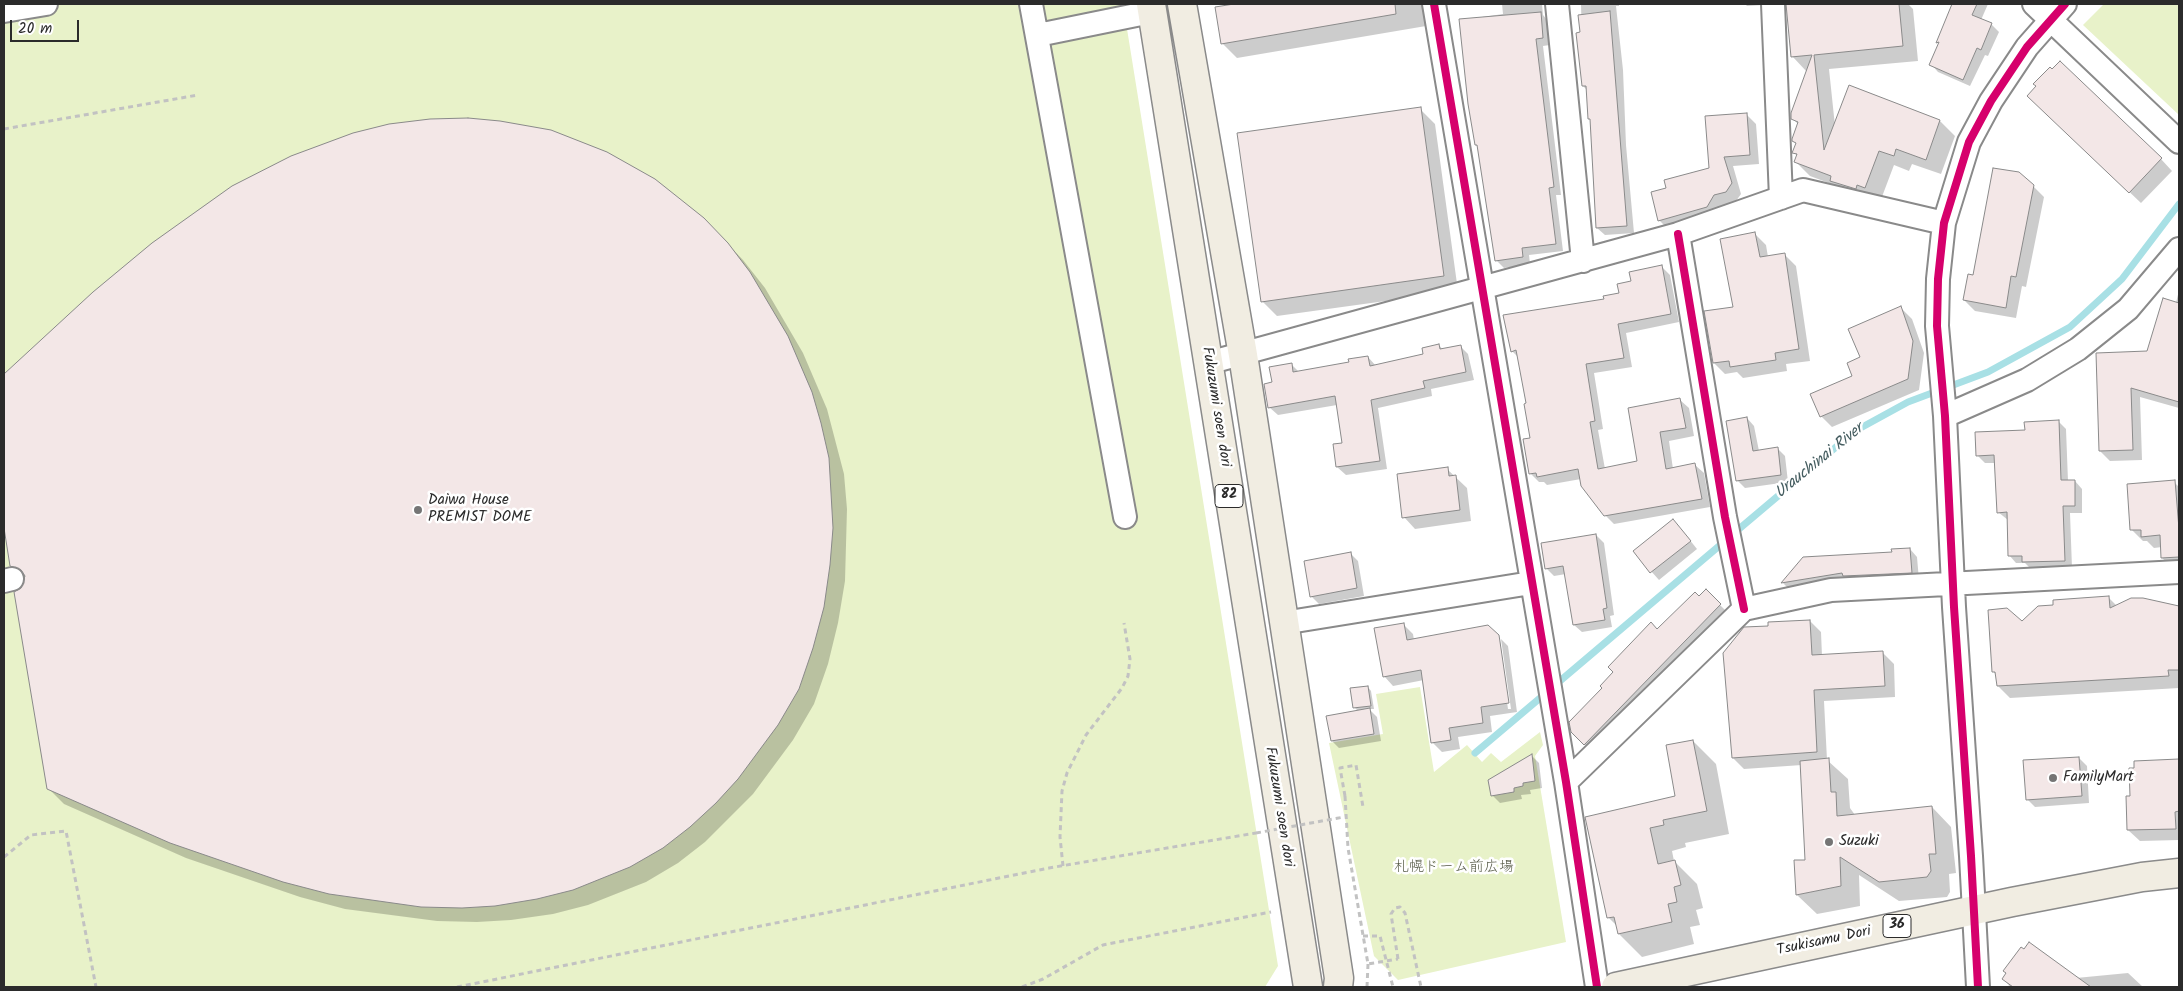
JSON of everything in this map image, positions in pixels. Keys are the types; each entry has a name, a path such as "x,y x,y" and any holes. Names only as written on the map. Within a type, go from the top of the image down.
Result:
{"main road":[{"name":"82","path":"1182,4 1243,355 1337,968 1338,987"},
{"name":"Fukuzumi soen dori","path":"1151,8 1308,987"},
{"name":"Tsukisamu Dori","path":"1616,987 1974,910 2142,877 2179,873"}],"street":[{"path":"4,11 46,4"},
{"path":"1032,4 1125,517"},
{"path":"1434,4 1545,668 1566,782 1597,987"},
{"path":"1557,4 1583,260"},
{"path":"1773,4 1781,198"},
{"path":"2034,4 2058,12 2179,142"},
{"path":"1038,35 1151,8"},
{"path":"1978,987 1953,584 1942,369 1937,326 1938,279 1944,223 1969,142 1991,101 2027,47 2058,12"},
{"path":"1208,363 1243,355 1678,234 1803,190 1944,223"},
{"path":"1678,234 1724,517 1744,610"},
{"path":"1944,409 2027,380 2078,349 2128,309 2179,249"},
{"path":"1566,782 1744,610 1831,590 2179,572"},
{"path":"1283,623 1531,583"}],"path":[{"path":"4,129 198,95"},
{"path":"1063,866 1060,837 1062,791 1067,773 1086,735 1122,688 1128,676 1130,659 1124,623"},
{"path":"1363,807 1356,765 1340,768 1345,796 1344,817 1348,848 1368,964 1367,987"},
{"path":"457,987 1063,866 1344,817"},
{"path":"4,857 30,835 66,831 96,987"},
{"path":"1368,964 1398,959 1391,914 1395,908 1400,907 1405,913 1421,987"},
{"path":"1022,987 1043,979 1103,945 1279,911"},
{"path":"1363,936 1380,936 1393,987"}],"green space":[{"path":"4,4 1123,4 1278,966 1265,987 4,987"},
{"path":"2104,4 2179,4 2179,115 2083,25"},
{"name":"札幌ドーム前広場","path":"1420,687 1434,772 1467,745 1482,762 1491,753 1501,762 1540,732 1543,745 1535,756 1566,942 1398,980 1374,956 1329,743 1383,734 1376,694"}],"building":[{"path":"1234,4 1395,4 1396,14 1221,44 1215,7"},
{"path":"1786,4 1899,4 1903,46 1814,55 1824,150 1849,85 1940,120 1926,160 1896,149 1894,156 1879,151 1865,188 1857,185 1856,189 1830,181 1831,176 1794,162 1797,154 1792,153 1796,143 1792,139 1798,122 1791,119 1791,113 1812,55 1791,57"},
{"path":"1952,4 1977,4 1972,15 1992,23 1981,50 1977,48 1963,80 1929,65"},
{"path":"1610,11 1627,226 1596,228 1590,119 1588,119 1586,86 1582,86 1576,33 1580,32 1578,15"},
{"path":"1541,12 1543,38 1536,39 1554,187 1549,188 1556,244 1522,248 1523,257 1495,261 1477,145 1475,145 1468,104 1459,19"},
{"path":"2060,61 2162,158 2129,193 2027,96 2036,86 2033,84 2050,67 2052,69"},
{"path":"1421,107 1444,276 1261,302 1237,133"},
{"path":"1747,113 1750,155 1724,157 1732,183 1726,192 1714,195 1707,207 1658,221 1651,192 1666,188 1664,180 1709,168 1705,116"},
{"name":"Daiwa House PREMIST DOME","path":"468,118 500,121 551,130 607,152 655,179 704,218 728,243 750,272 788,336 812,392 821,423 829,458 833,528 824,607 813,648 799,689 778,725 738,779 716,803 663,848 630,867 573,890 537,899 495,906 462,908 421,907 329,894 283,882 170,843 47,789 14,592 21,588 25,576 21,570 10,566 4,528 4,374 93,292 152,243 232,186 291,156 353,133 389,124 430,119"},
{"path":"1993,168 2019,172 2034,185 2016,277 2011,276 2006,308 1963,300 1968,274 1973,275"},
{"path":"1755,232 1760,257 1785,253 1799,349 1775,353 1776,360 1730,367 1729,361 1713,363 1704,311 1733,307 1720,239"},
{"path":"1662,265 1671,314 1618,324 1624,358 1586,364 1595,421 1590,422 1598,469 1637,461 1628,408 1680,398 1686,428 1660,432 1666,469 1695,463 1702,499 1604,516 1581,486 1578,469 1537,477 1536,473 1529,474 1523,439 1530,438 1524,404 1526,403 1516,350 1511,352 1503,315 1604,299 1603,296 1619,293 1617,284 1631,281 1629,272"},
{"path":"2163,298 2179,303 2179,402 2131,388 2133,450 2099,451 2096,353 2147,351"},
{"path":"1901,306 1913,341 1908,379 1820,417 1810,394 1852,376 1847,363 1860,357 1848,329"},
{"path":"1439,344 1440,349 1461,345 1466,372 1423,381 1425,388 1371,400 1380,461 1336,467 1333,444 1342,443 1335,396 1268,408 1264,384 1272,382 1269,367 1292,363 1293,372 1349,362 1348,359 1368,356 1370,366 1423,354 1422,348"},
{"path":"1747,417 1753,451 1778,447 1781,475 1736,481 1726,421"},
{"path":"2059,420 2061,480 2075,480 2075,506 2063,506 2065,561 2022,562 2022,556 2008,556 2007,512 1997,513 1994,455 1976,456 1975,432 2025,430 2024,422"},
{"path":"1448,467 1449,476 1456,475 1460,510 1402,518 1397,474"},
{"path":"2175,480 2179,557 2161,558 2160,535 2141,537 2141,530 2130,530 2127,484"},
{"path":"1673,519 1691,541 1650,573 1633,551"},
{"path":"1596,534 1607,608 1603,609 1605,620 1573,625 1563,566 1545,569 1541,543"},
{"path":"1910,548 1912,573 1843,576 1842,573 1781,583 1803,557 1892,552 1891,549"},
{"path":"1351,552 1357,588 1310,597 1304,561"},
{"path":"1706,589 1721,604 1584,745 1571,732 1569,722 1602,688 1600,686 1613,672 1608,667 1651,622 1657,629 1695,592 1699,596"},
{"path":"2109,596 2110,608 2131,598 2143,598 2179,606 2179,670 2168,670 2169,676 1997,686 1995,672 1992,672 1988,610 2007,608 2022,621 2038,606 2053,605 2053,600"},
{"path":"1810,620 1812,655 1883,651 1885,686 1814,690 1817,752 1732,758 1723,653 1744,627 1768,626 1768,622"},
{"path":"1404,623 1407,640 1488,625 1499,635 1509,703 1481,707 1483,723 1449,728 1451,740 1431,743 1421,670 1383,677 1374,628"},
{"path":"1368,686 1371,706 1353,708 1350,688"},
{"path":"1370,708 1374,734 1331,741 1326,716"},
{"path":"1693,740 1707,811 1663,820 1664,825 1650,828 1658,864 1675,860 1681,885 1674,887 1677,902 1668,904 1672,922 1618,934 1614,917 1607,918 1585,817 1675,796 1666,745"},
{"path":"1532,754 1535,781 1523,783 1523,786 1514,788 1514,792 1491,796 1488,780"},
{"name":"FamilyMart","path":"2079,757 2082,796 2026,800 2023,760"},
{"path":"1829,758 1831,792 1836,792 1837,816 1932,806 1936,854 1929,854 1931,871 1927,877 1879,882 1840,857 1841,886 1796,895 1794,860 1805,860 1800,761"},
{"path":"2179,759 2179,811 2175,812 2176,829 2127,830 2126,796 2130,796 2129,768 2134,768 2134,761"},
{"path":"2029,942 2091,987 2013,987 2002,979 2006,973 2003,971 2021,947 2024,949"}],"waterway":[{"name":"Urauchinai River","path":"1733,534 1855,431 1908,402 1988,372 2070,327 2122,279 2179,204"},
{"name":"Urauchinai River","path":"1554,686 1725,541"},
{"name":"Urauchinai River","path":"1475,753 1546,693"}],"cycle path":[{"path":"1434,4 1566,782 1597,987"},
{"path":"1978,987 1954,607 1945,416 1937,326 1938,279 1944,223 1969,142 1991,101 2027,47 2065,4"},
{"path":"1678,234 1725,517 1744,609"}],"place":[{"name":"Daiwa House PREMIST DOME","path":"418,510"},
{"name":"FamilyMart","path":"2053,778"},
{"name":"Suzuki","path":"1829,842"}]}
